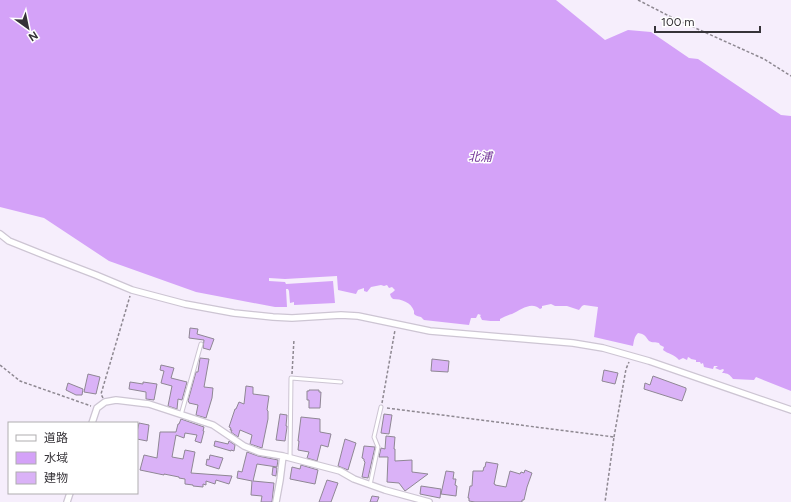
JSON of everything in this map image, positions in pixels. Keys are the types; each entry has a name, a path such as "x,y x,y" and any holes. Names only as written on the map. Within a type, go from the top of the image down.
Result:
{"street":[{"path":"0,234 9,241 132,290 185,304 234,313 273,317 292,318 341,315 358,316 430,331 573,343 603,348 649,360 791,410"},
{"path":"92,422 97,408 105,402 116,400 149,404 213,425 244,446 259,452 283,456 340,471 354,479 429,502"},
{"path":"276,502 283,456"}],"lane":[{"path":"181,415 201,344"},
{"path":"290,458 292,378 341,382"},
{"path":"370,484 378,447 374,437 381,407"}],"path":[{"path":"638,0 671,17 764,59 791,76"},
{"path":"105,402 101,394 132,290"},
{"path":"396,324 381,407 614,437"},
{"path":"292,378 294,339"},
{"path":"605,502 614,437 626,369 631,355"},
{"path":"0,365 20,381 97,408"}],"water":[{"name":"北浦","path":"0,0 556,0 605,40 628,30 651,32 689,58 698,59 781,115 791,116 791,391 756,377 754,380 733,379 729,374 722,373 724,370 723,369 720,370 715,368 718,366 714,366 713,369 704,367 703,363 701,364 700,362 696,362 696,360 688,357 687,360 683,358 679,360 675,356 663,350 664,347 659,343 650,342 640,333 638,333 634,339 633,346 594,337 598,307 584,305 579,310 567,306 555,306 551,304 542,306 540,309 530,306 500,319 500,321 482,320 481,315 478,314 476,318 471,318 469,325 424,320 414,314 411,305 402,300 393,299 391,297 390,294 395,290 392,287 389,288 387,285 381,285 371,287 367,292 364,291 364,288 358,290 356,294 338,290 337,276 285,279 269,278 269,281 285,282 286,284 333,281 335,303 294,305 294,302 290,303 289,291 286,289 287,307 275,307 196,292 109,261 44,218 0,207"}],"building":[{"path":"190,328 198,329 197,334 214,339 210,350 203,348 204,340 189,338"},
{"path":"200,358 209,359 204,387 213,388 212,398 206,418 196,415 198,405 189,403 188,401 196,372 198,372"},
{"path":"432,359 449,361 448,372 431,371"},
{"path":"161,365 174,368 171,378 187,382 182,400 178,399 177,409 168,406 172,386 161,383 164,371 160,370"},
{"path":"604,370 618,373 615,384 602,381"},
{"path":"88,374 100,377 96,394 84,392"},
{"path":"653,376 686,388 682,401 644,389 645,383 650,385"},
{"path":"130,382 157,384 154,400 146,399 146,392 129,389"},
{"path":"68,383 83,389 82,395 76,395 66,390"},
{"path":"246,386 253,387 253,394 269,396 267,410 268,419 262,448 250,444 252,435 240,430 238,437 231,432 232,430 230,430 231,428 229,427 239,402 244,404"},
{"path":"319,390 319,392 321,392 320,408 309,408 307,391"},
{"path":"280,414 287,415 285,441 276,440"},
{"path":"384,414 392,415 389,434 381,433"},
{"path":"301,417 320,419 320,432 331,434 328,447 321,445 317,461 307,458 309,452 298,450"},
{"path":"181,419 204,427 204,431 201,443 195,441 197,435 185,433 184,438 176,435 172,457 183,459 185,450 195,452 191,473 232,476 229,484 216,480 215,484 206,481 206,485 203,484 203,487 193,486 185,484 185,479 179,477 140,470 144,455 157,458 160,432 176,432"},
{"path":"139,423 149,425 147,441 138,439"},
{"path":"386,436 395,437 395,461 412,460 412,472 428,474 405,491 399,483 387,482 388,457 379,457 381,448 385,449"},
{"path":"345,439 356,443 348,470 338,466"},
{"path":"215,441 228,444 229,441 235,445 234,451 214,446"},
{"path":"364,446 375,447 368,478 362,477 365,462 362,458"},
{"path":"247,452 278,460 277,467 257,464 253,481 274,483 272,502 261,502 262,496 251,495 252,481 237,478 238,471 242,472"},
{"path":"210,455 223,458 219,469 206,465 207,459 209,460"},
{"path":"486,462 498,464 495,485 506,487 510,471 520,474 521,472 524,473 525,470 532,473 524,500 522,500 522,502 469,501 468,498 470,486 472,486 473,471 483,471"},
{"path":"301,465 318,470 315,484 290,479 292,467 300,469"},
{"path":"273,467 277,468 276,476 272,475"},
{"path":"446,471 454,472 453,479 456,479 455,485 457,486 456,496 441,494"},
{"path":"327,480 338,483 331,502 319,502"},
{"path":"421,486 441,489 440,498 420,494"},
{"path":"372,496 379,497 377,502 370,502"}]}
